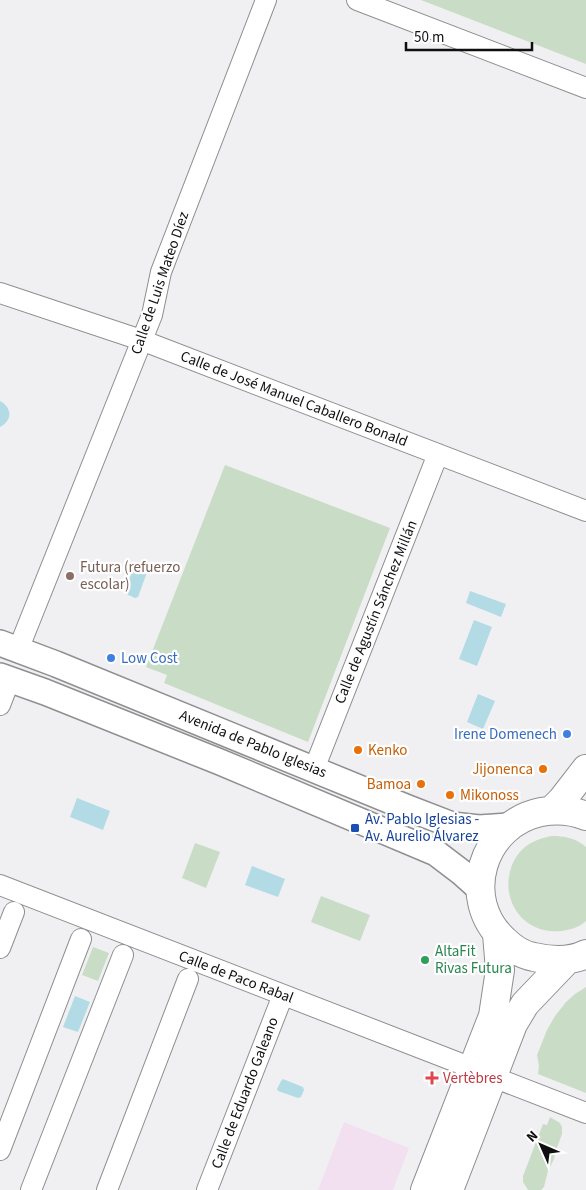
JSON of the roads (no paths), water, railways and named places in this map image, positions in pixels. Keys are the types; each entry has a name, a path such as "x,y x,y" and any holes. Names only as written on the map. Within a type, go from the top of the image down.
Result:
{"main road":[{"path":"552,810 586,769"},
{"path":"577,957 548,960 529,956 512,947 497,934 488,920 482,905 480,889 483,865 492,843 509,826 529,814 552,810 572,812 586,816"},
{"path":"449,1190 482,1073 493,1016 500,970 497,934"},
{"path":"425,1190 482,1073 525,1004 577,957"}],"street":[{"name":"Calle de Luis Mateo Díez","path":"9,646 152,315 161,272 266,0"},
{"path":"357,0 586,88"},
{"name":"Calle de José Manuel Caballero Bonald","path":"0,293 141,340 586,511"},
{"name":"Calle de Agustín Sánchez Millán","path":"314,769 438,454"},
{"name":"Avenida de Pablo Iglesias","path":"9,646 452,825 480,828 509,826"},
{"path":"0,705 5,678"},
{"name":"Avenida de Pablo Iglesias","path":"5,678 229,766 436,853 480,889"},
{"name":"Calle de Paco Rabal","path":"0,885 586,1113"},
{"path":"0,948 14,912"},
{"path":"0,1150 81,939"},
{"path":"31,1190 123,955"},
{"path":"107,1190 188,979"},
{"name":"Calle de Eduardo Galeano","path":"207,1190 283,995"}],"water":[{"path":"0,401 7,407 9,418 0,427"},
{"path":"135,569 145,572 146,575 138,597 135,598 124,592"},
{"path":"470,591 506,604 501,617 466,603"},
{"path":"474,620 492,627 477,666 459,659"},
{"path":"478,694 495,701 483,729 467,722"},
{"path":"77,798 110,811 103,830 70,817"},
{"path":"252,866 285,879 278,897 245,885"},
{"path":"75,996 90,1002 78,1032 63,1027"},
{"path":"283,1079 303,1087 304,1090 301,1097 298,1098 278,1091 277,1089"}],"place":[{"name":"Futura (refuerzo escolar)","path":"70,576"},
{"name":"Low Cost","path":"111,658"},
{"name":"Irene Domenech","path":"567,734"},
{"name":"Kenko","path":"358,750"},
{"name":"Jijonenca","path":"543,769"},
{"name":"Bamoa","path":"421,784"},
{"name":"Mikonoss","path":"450,795"},
{"name":"Av. Pablo Iglesias - Av. Aurelio Álvarez","path":"355,828"},
{"name":"AltaFit Rivas Futura","path":"425,960"},
{"name":"Vertèbres","path":"432,1078"}]}
